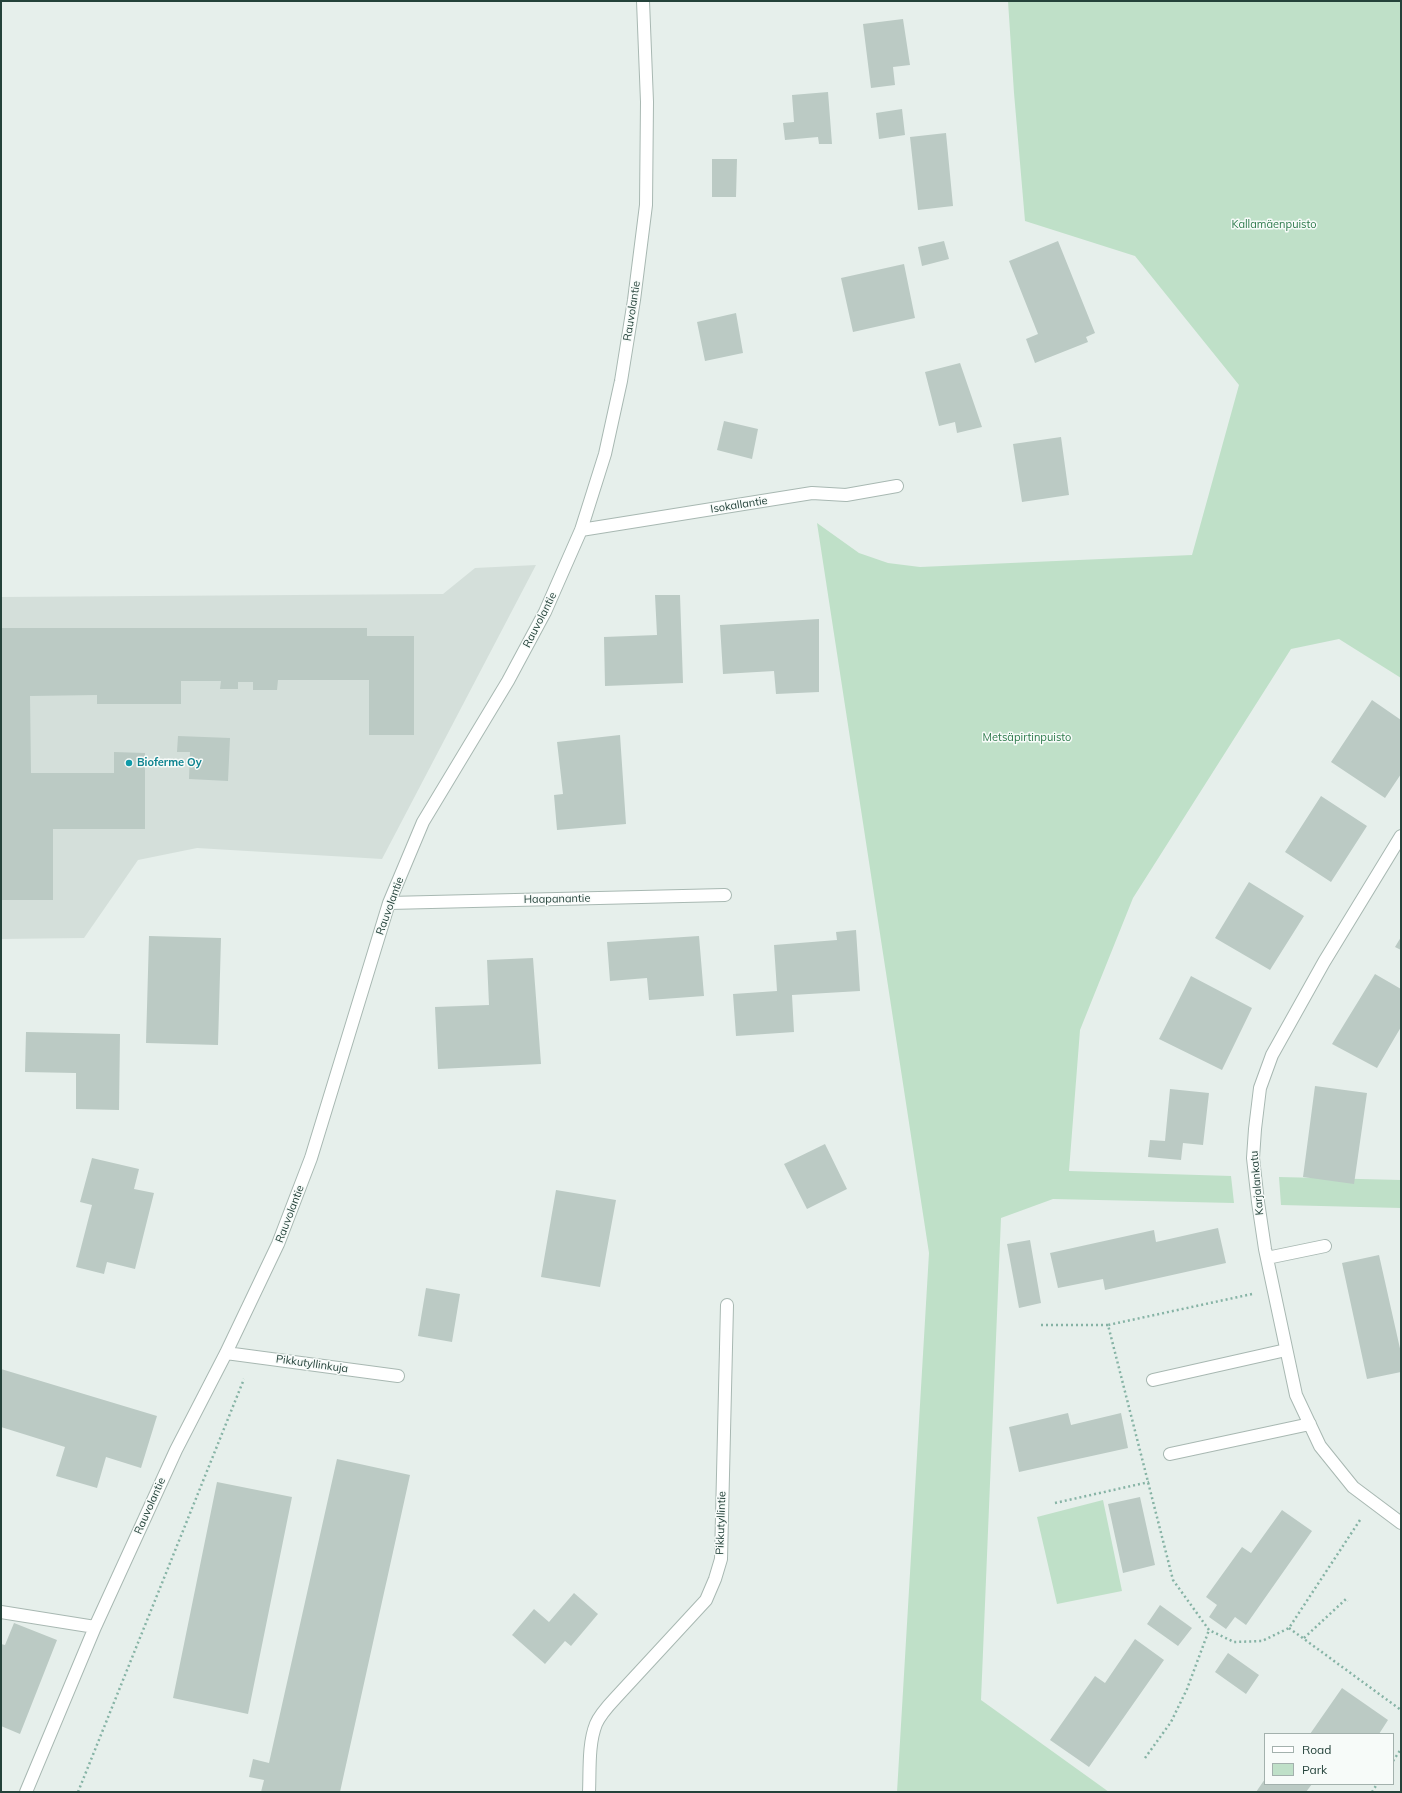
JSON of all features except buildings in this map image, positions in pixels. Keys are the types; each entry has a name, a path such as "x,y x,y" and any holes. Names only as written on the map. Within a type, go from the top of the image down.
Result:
{"street":[{"name":"Rauvolantie","path":"26,1792 95,1627 176,1450 226,1352 278,1244 311,1158 389,903 423,822 508,681 545,612 581,530 606,454 621,381 634,300 646,205 646,102 643,1"},
{"name":"Isokallantie","path":"581,530 812,493 846,495 897,486"},
{"name":"Karjalankatu","path":"1401,836 1324,962 1275,1048 1260,1088 1253,1158 1267,1258 1296,1396 1320,1446 1354,1487 1401,1523"},
{"name":"Haapanantie","path":"389,903 725,895"},
{"path":"1267,1258 1325,1246"},
{"name":"Pikkutyllintie","path":"589,1792 592,1746 596,1724 621,1692 706,1600 715,1579 721,1559 727,1305"},
{"path":"1153,1380 1286,1350"},
{"name":"Pikkutyllinkuja","path":"226,1352 398,1376"},
{"path":"1170,1454 1310,1424"},
{"path":"1,1612 95,1627"}],"path":[{"path":"1041,1325 1108,1325 1253,1294"},
{"path":"1108,1325 1173,1580 1209,1630 1234,1642 1262,1641 1289,1628 1347,1538"},
{"path":"78,1792 253,1355"},
{"path":"1055,1503 1148,1482"},
{"path":"1304,1638 1346,1599 1348,1601"},
{"path":"1289,1628 1401,1710"},
{"path":"1145,1758 1171,1722 1187,1689 1209,1630"},
{"path":"1394,1760 1401,1749"}],"shaded area":[{"path":"536,565 382,859 197,848 138,860 84,938 1,939 1,597 443,594 475,568"}],"green space":[{"path":"1008,1 1401,1 1401,678 1339,639 1291,649 1133,898 1080,1030 1069,1171 1231,1176 1234,1203 1053,1199 1001,1218 981,1700 1109,1792 897,1792 929,1253 817,523 859,553 888,563 920,567 1192,555 1239,385 1135,256 1025,221"},
{"path":"1279,1177 1401,1180 1401,1208 1281,1205"},
{"path":"1103,1500 1122,1591 1057,1604 1037,1517"}],"place":[{"name":"Bioferme Oy","path":"129,763"}],"park label":[{"name":"Kallamäenpuisto","path":"1274,225"},
{"name":"Metsäpirtinpuisto","path":"1027,738"}]}
